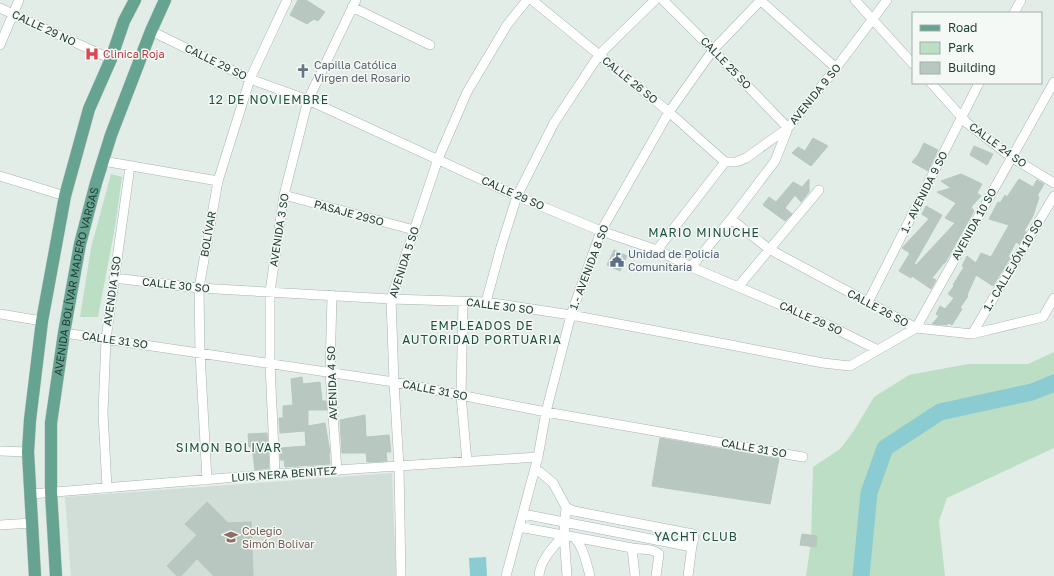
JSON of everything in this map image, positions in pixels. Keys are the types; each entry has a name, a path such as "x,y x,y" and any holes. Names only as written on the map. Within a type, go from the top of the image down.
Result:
{"main road":[{"name":"AVENIDA BOLÍVAR MADERO VARGAS","path":"35,576 28,452 30,420 42,321 65,196 89,109 111,59 124,21 135,0"},
{"name":"AVENIDA BOLÍVAR MADERO VARGAS","path":"56,576 51,492 52,423 64,333 80,244 111,135 151,31 165,0"}],"street":[{"path":"0,45 19,0"},
{"name":"BOLÍVAR","path":"207,480 200,353 199,288 218,181 250,79 287,0"},
{"name":"AVENIDA 5 SO","path":"401,576 399,467 391,299 438,159 467,92 507,25 526,0"},
{"name":"CALLE 26 SO","path":"532,0 669,112 725,162"},
{"path":"486,302 500,247 517,196 554,123 599,55 655,0"},
{"name":"CALLE 25 SO","path":"662,0 713,50 788,128"},
{"path":"760,0 836,68"},
{"name":"1.- AVENIDA 8 SO","path":"506,576 535,470 546,412 570,315 600,231 669,112 713,50 760,0"},
{"path":"855,0 912,63"},
{"name":"AVENIDA 9 SO","path":"691,266 731,219 775,162 788,128 836,68 887,0"},
{"path":"1015,12 1021,0"},
{"path":"354,4 430,45"},
{"name":"AVENIDA 3 SO","path":"276,474 270,364 270,292 284,196 308,100 354,4"},
{"name":"CALLE 29 NO","path":"0,8 111,59"},
{"name":"CALLE 29 SO","path":"151,31 250,79 308,100 517,196 600,231 657,250 828,325 876,349"},
{"name":"AVENIDA 10 SO","path":"916,328 1054,82"},
{"name":"CALLE 24 SO","path":"932,84 968,123 1011,157 1054,183"},
{"name":"1.- AVENIDA 9 SO","path":"868,302 978,84"},
{"path":"657,250 725,162 736,162 746,158 788,128"},
{"path":"103,161 218,181"},
{"name":"AVENDIA 1SO","path":"107,488 103,413 106,339 130,166"},
{"path":"0,176 65,196"},
{"path":"738,286 819,190"},
{"name":"PASAJE 29SO","path":"284,196 414,230"},
{"name":"1.- CALLEJÓN 10 SO","path":"972,334 1054,196"},
{"name":"CALLE 26 SO","path":"731,219 769,249 916,328 972,334 1043,317 1054,298"},
{"name":"CALLE 30 SO","path":"114,278 199,288 391,299 486,302 570,315 823,363 850,366 863,359 876,349"},
{"name":"AVENIDA 4 SO","path":"332,295 330,373 337,471"},
{"path":"463,302 460,395 467,462"},
{"path":"0,314 42,321"},
{"path":"876,349 916,328"},
{"name":"CALLE 31 SO","path":"64,333 394,382 546,412 804,457"},
{"path":"0,451 28,452"},
{"name":"LUIS NERA BENITEZ","path":"31,494 276,474 538,457"},
{"path":"535,470 540,472 553,483 566,507 564,535 567,576"},
{"path":"566,507 574,510 693,534 694,538 688,576"},
{"path":"523,514 687,546 692,545"},
{"path":"0,525 32,523"},
{"path":"519,527 632,548 651,550 659,554 656,576"},
{"path":"539,576 539,570 549,552 564,535"},
{"path":"574,537 582,550 590,576"},
{"path":"632,548 635,576"}],"shaded area":[{"name":"Colegio Simón Bolivar","path":"392,473 396,576 71,576 65,497"}],"green space":[{"path":"111,174 122,177 115,227 98,317 80,317 91,248"},
{"path":"1054,352 1054,448 947,498 939,521 945,576 806,576 811,541 813,467 840,449 853,432 874,397 909,375 968,364 1028,364"}],"water":[{"path":"486,557 487,576 470,576 469,558"}],"building":[{"path":"298,0 306,0 325,12 318,21 314,19 307,24 290,15"},
{"path":"813,138 828,146 811,166 792,153 798,147 805,151"},
{"path":"924,143 938,150 928,171 912,162 918,155"},
{"path":"974,146 993,154 987,165 970,155"},
{"path":"961,174 982,184 977,193 981,196 971,207 974,211 945,263 932,278 936,280 931,289 912,276 911,278 899,271 910,253 902,248 929,219 922,214 926,206 942,215 914,264 916,265 955,223 945,218 956,203 937,192 951,188 941,181"},
{"path":"809,179 809,192 801,202 795,195 785,208 792,214 785,221 763,205 769,197 776,202 793,182 802,187"},
{"path":"1019,179 1033,187 1037,180 1044,184 1037,196 1039,197 1033,216 1024,231 1026,232 1019,244 1016,242 1008,257 1010,258 993,286 976,275 967,295 968,296 960,308 962,309 952,325 949,323 947,325 932,324 939,316 936,314 940,306 945,309 954,298 948,294 964,267 962,266 967,256 976,263 981,253 991,257 1009,225 989,219 998,202 1000,203 1005,195 1007,197"},
{"name":"Unidad de Policia Comunitaria","path":"614,250 627,256 620,271 607,265"},
{"path":"302,377 303,384 320,382 322,401 326,401 327,410 308,410 308,426 325,423 330,453 330,464 285,467 284,460 280,460 280,448 306,446 305,431 280,433 279,418 283,418 283,406 293,405 291,379"},
{"path":"365,415 366,437 389,435 391,452 386,452 387,461 367,462 366,453 342,453 340,420"},
{"path":"267,433 269,468 255,470 252,447 249,447 248,434"},
{"path":"660,438 779,459 770,504 652,486"},
{"path":"207,502 228,523 251,522 253,576 214,576 197,559 181,576 177,576 167,566 197,535 185,524"},
{"path":"802,534 817,536 816,547 800,545"}],"waterway":[{"path":"861,576 869,493 885,448 940,412 1032,392 1054,383"}],"place":[{"name":"Clinica Roja","path":"92,54"},
{"name":"Capilla Católica Virgen del Rosario","path":"303,71"},
{"name":"Unidad de Policia Comunitaria","path":"617,260"},
{"name":"Colegio Simón Bolivar","path":"231,537"}],"district":[{"name":"12 DE NOVIEMBRE","path":"269,100"},
{"name":"MARIO MINUCHE","path":"704,233"},
{"name":"EMPLEADOS DE AUTORIDAD PORTUARIA","path":"482,333"},
{"name":"SIMON BOLIVAR","path":"229,448"},
{"name":"YACHT CLUB","path":"696,537"}]}
